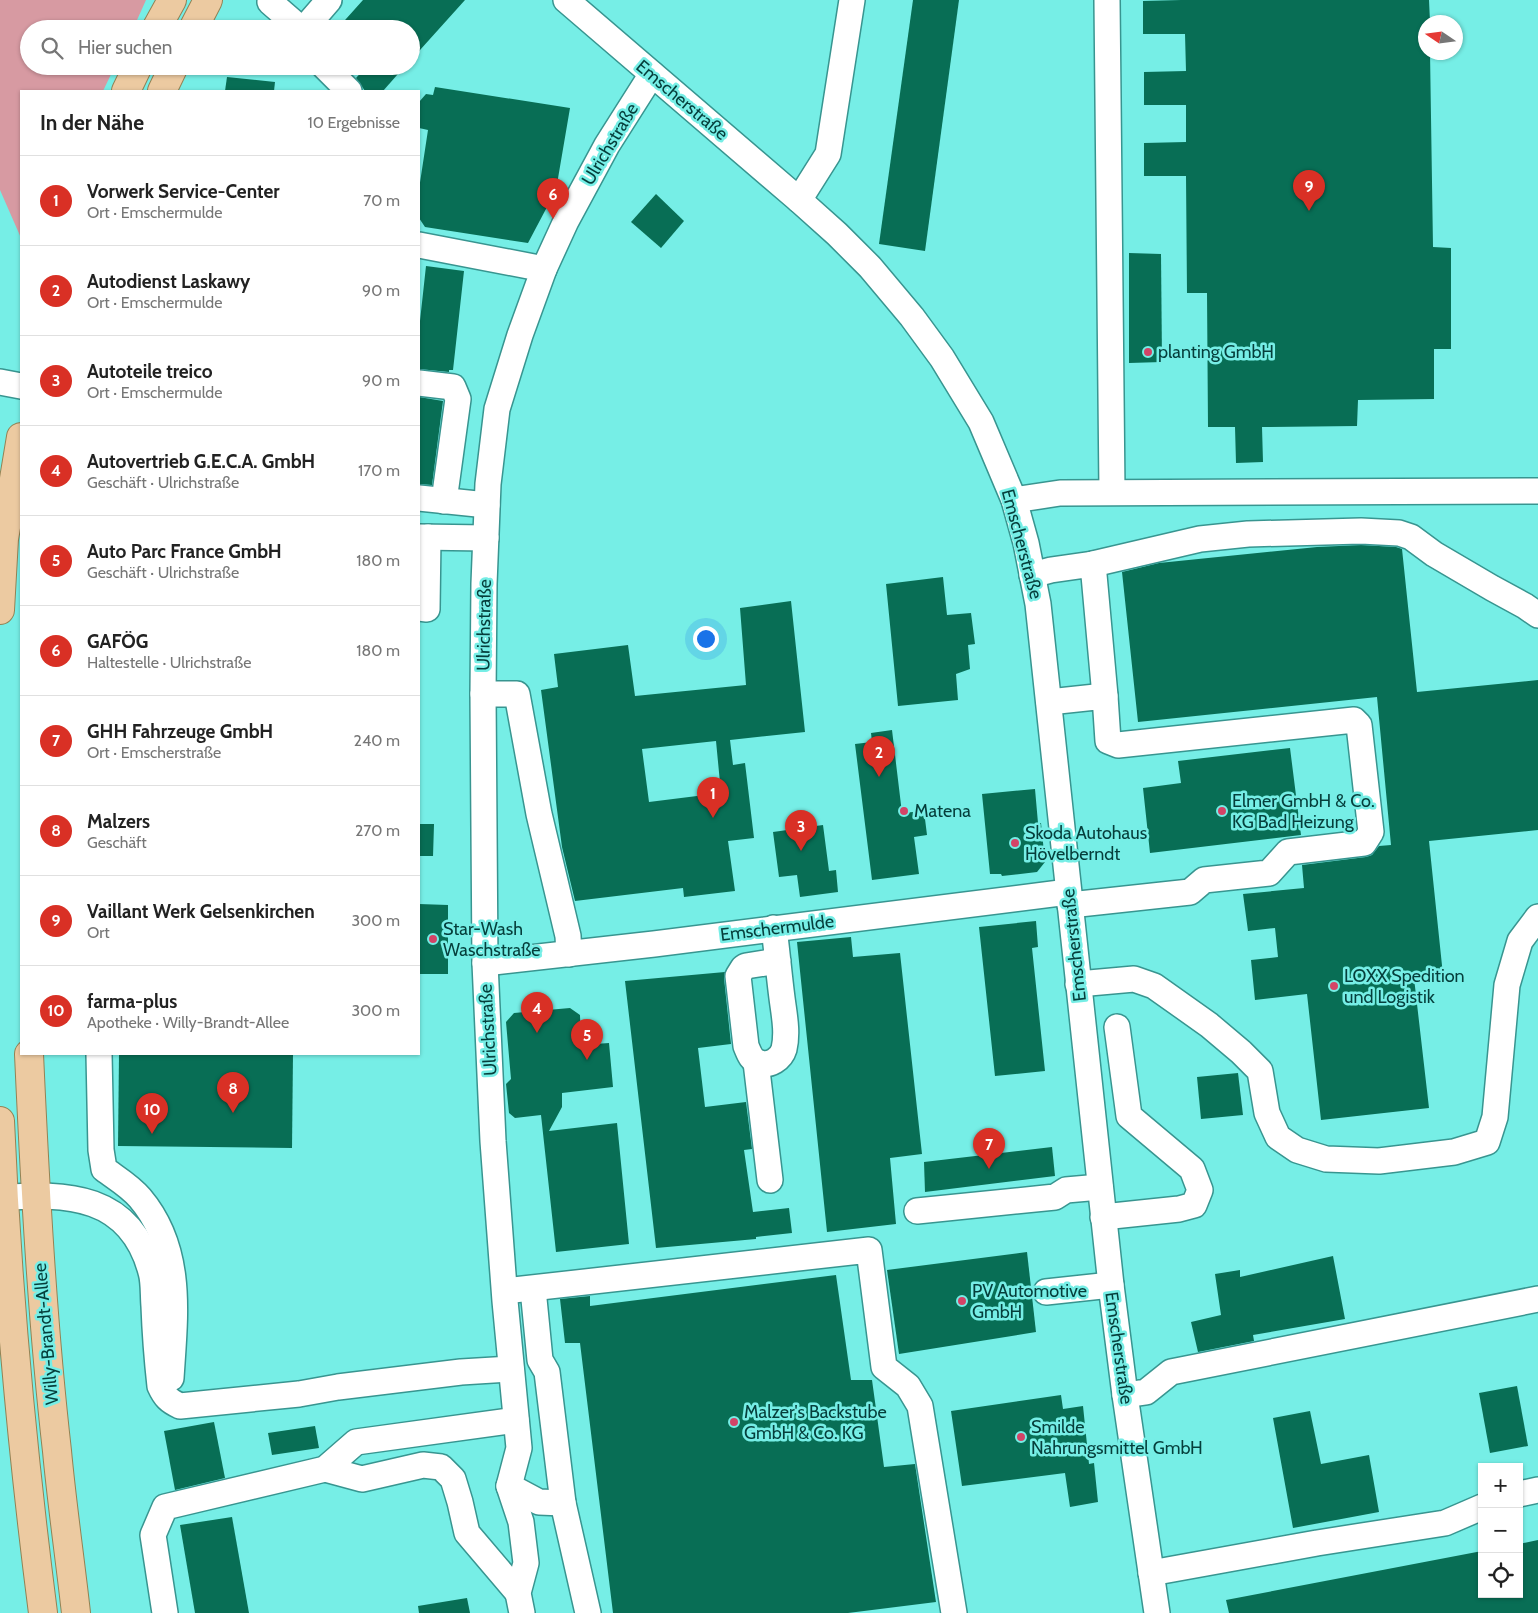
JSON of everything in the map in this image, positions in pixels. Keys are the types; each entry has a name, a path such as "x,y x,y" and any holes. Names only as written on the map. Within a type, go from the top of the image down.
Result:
{"main road":[{"path":"161,20 172,0"},
{"path":"198,20 208,0"},
{"path":"126,90 134,75"},
{"path":"162,90 170,75"},
{"path":"0,610 4,539 20,443"},
{"name":"Willy-Brandt-Allee","path":"29,1055 36,1196 57,1451 76,1613"},
{"name":"Willy-Brandt-Allee","path":"0,1122 2,1198 16,1369 43,1613"}],"street":[{"path":"271,0 270,2 291,20"},
{"path":"310,20 329,0"},
{"name":"Emscherstraße","path":"566,0 799,200 870,267 912,317 942,358 981,422 1014,500 1026,543 1038,604 1111,1285 1157,1613"},
{"path":"799,200 828,154 852,0"},
{"path":"1107,0 1112,492"},
{"name":"Ulrichstraße","path":"509,1486 519,1448 493,1140 485,963 483,694 488,484 497,409 520,335 544,269 566,221 607,145 652,74"},
{"path":"333,75 348,90"},
{"path":"420,245 544,269"},
{"path":"0,382 20,386"},
{"path":"420,383 454,386 458,399 444,501"},
{"path":"1014,500 1060,493 1112,492 1538,491"},
{"path":"420,498 487,505"},
{"path":"1032,575 1092,564 1200,538 1248,534 1361,531 1399,533 1411,538 1434,554 1525,606 1538,616"},
{"path":"420,608 427,609 423,537 486,538"},
{"path":"1049,702 1105,696 1092,564"},
{"path":"483,694 517,694 539,814 568,936 569,954"},
{"name":"Emschermulde","path":"485,963 774,928 1069,898 1190,892 1204,880 1269,873 1288,852 1364,843 1371,832 1359,725 1354,720 1118,745 1108,741 1105,696"},
{"path":"1078,984 1134,979 1154,986 1209,1025 1260,1071 1266,1113 1278,1137 1297,1150 1326,1159 1378,1160 1454,1152 1488,1142 1495,1117 1507,985 1520,941 1538,917"},
{"path":"774,928 778,961 785,1032 784,1049 780,1056 772,1063 763,1064 756,1062 750,1056 746,1046 738,976 742,968 746,966 778,961"},
{"path":"1103,1217 1178,1209 1194,1205 1200,1190 1192,1169 1129,1116 1117,1027"},
{"path":"98,1055 101,1150 104,1169 139,1196 149,1210 167,1244 172,1268 175,1292 175,1326 170,1402"},
{"path":"756,1062 770,1180"},
{"path":"917,1212 1055,1197 1066,1190 1100,1187"},
{"path":"2,1198 36,1196 70,1198 92,1203 111,1211 135,1235 145,1254 151,1274 160,1386 164,1396 170,1402 180,1406 299,1394 338,1387 461,1372 511,1369"},
{"path":"505,1291 869,1250 884,1367 908,1386 920,1406 954,1613"},
{"path":"1046,1292 1111,1285"},
{"path":"533,1289 540,1360 547,1372 562,1503 588,1613"},
{"path":"1125,1395 1146,1392 1171,1372 1538,1299"},
{"path":"165,1613 153,1535 166,1507 324,1469 356,1442 516,1420"},
{"path":"324,1469 362,1479 423,1466 441,1467 452,1479 460,1502 467,1533 520,1603"},
{"path":"509,1486 539,1502 562,1503"},
{"path":"509,1486 521,1522 526,1562 520,1603"},
{"path":"1523,1493 1538,1490"},
{"path":"1150,1573 1317,1543 1445,1523 1480,1508"}],"shaded area":[{"path":"0,0 146,0 137,20 20,20 20,75 111,75 103,90 20,90 20,236 0,190"}],"building":[{"path":"363,0 465,0 420,50 420,20 345,20"},
{"path":"913,0 959,0 925,251 879,244"},
{"path":"1429,0 1430,15 1418,15 1418,60 1430,60 1433,247 1451,248 1451,349 1434,349 1434,399 1358,400 1357,426 1262,427 1263,462 1236,463 1235,427 1208,427 1207,293 1187,293 1186,176 1144,176 1144,143 1186,142 1186,105 1144,105 1144,72 1186,71 1185,34 1143,34 1143,1"},
{"path":"359,75 397,75 384,90 364,90 356,78"},
{"path":"227,77 275,82 274,90 225,90"},
{"path":"435,87 570,108 556,190 528,243 425,227 420,220 420,182 428,130 420,128 420,101 426,94 433,95"},
{"path":"656,194 684,221 661,248 631,222"},
{"path":"1129,253 1161,254 1162,362 1129,363"},
{"path":"426,266 464,271 453,370 449,370 449,372 420,369 420,321"},
{"path":"420,397 443,401 432,485 420,484"},
{"path":"1361,545 1402,549 1417,692 1538,680 1538,830 1429,841 1443,975 1414,978 1429,1108 1321,1120 1307,994 1255,1000 1251,960 1278,957 1275,928 1248,931 1243,894 1304,888 1302,865 1366,857 1372,855 1379,846 1391,845 1377,697 1138,722 1122,572 1159,563 1317,547"},
{"path":"943,577 947,615 971,613 975,644 968,645 970,669 956,674 958,700 898,706 886,584"},
{"path":"791,601 805,732 730,740 733,765 745,763 754,838 728,841 735,891 684,897 683,888 575,901 562,847 541,690 558,687 554,654 628,645 635,696 746,685 740,608","holes":["716,741 721,793 649,802 642,749"]},
{"path":"892,730 902,813 924,811 927,835 914,837 919,874 872,880 855,744 872,742 871,733"},
{"name":"Elmer GmbH & Co. KG Bad Heizung","path":"1290,748 1301,835 1150,853 1143,788 1181,783 1178,761"},
{"name":"Skoda Autohaus Hövelberndt","path":"1035,789 1038,823 1041,823 1045,862 1037,872 1002,876 1001,874 990,874 982,794"},
{"path":"420,824 434,824 433,856 420,856"},
{"path":"823,825 829,871 836,870 838,892 800,897 797,875 779,877 773,832"},
{"name":"Star-Wash Waschstraße","path":"420,904 448,905 448,974 420,974"},
{"path":"1036,921 1038,947 1032,948 1045,1071 995,1076 979,927"},
{"path":"851,937 853,957 900,953 922,1154 890,1158 896,1224 827,1232 797,942"},
{"path":"725,972 731,1044 698,1048 705,1107 746,1102 752,1149 744,1150 753,1212 789,1208 792,1233 756,1237 756,1239 656,1248 625,981"},
{"path":"570,1008 580,1015 581,1045 609,1043 613,1087 562,1093 562,1107 549,1131 617,1123 629,1244 556,1252 541,1115 515,1118 509,1113 506,1084 511,1079 506,1022 514,1013"},
{"path":"119,1055 293,1055 292,1148 118,1146"},
{"path":"1238,1073 1243,1115 1201,1119 1197,1077"},
{"path":"1052,1147 1055,1176 925,1192 924,1162"},
{"name":"PV Automotive GmbH","path":"1027,1252 1036,1332 899,1354 887,1270"},
{"path":"1333,1256 1345,1319 1253,1335 1254,1341 1198,1352 1191,1322 1221,1315 1215,1274 1240,1270 1240,1277"},
{"name":"Malzer's Backstube GmbH & Co. KG","path":"836,1275 851,1380 872,1380 884,1467 915,1464 936,1602 848,1613 613,1613 580,1343 565,1343 560,1299 590,1296 590,1306"},
{"path":"1517,1386 1528,1446 1490,1453 1479,1393"},
{"name":"Smilde Nahrungsmittel GmbH","path":"1061,1395 1063,1409 1083,1406 1089,1464 1094,1463 1098,1502 1070,1507 1065,1473 962,1486 951,1411"},
{"path":"1310,1411 1321,1464 1369,1455 1379,1512 1293,1528 1273,1418"},
{"path":"214,1422 225,1478 175,1490 164,1431"},
{"path":"315,1426 319,1448 272,1455 268,1433"},
{"path":"232,1517 249,1613 195,1613 180,1525"},
{"path":"1538,1540 1538,1613 1229,1613 1226,1600 1478,1552 1478,1598 1523,1598 1523,1543"},
{"path":"467,1598 470,1613 419,1613 418,1606"}],"place":[{"name":"Vaillant Werk Gelsenkirchen","path":"1309,211"},
{"name":"GAFÖG","path":"553,219"},
{"name":"planting GmbH","path":"1148,352"},
{"name":"Autodienst Laskawy","path":"879,777"},
{"name":"Matena","path":"904,811"},
{"name":"Elmer GmbH & Co. KG Bad Heizung","path":"1222,811"},
{"name":"Vorwerk Service-Center","path":"713,818"},
{"name":"Skoda Autohaus Hövelberndt","path":"1015,843"},
{"name":"Autoteile treico","path":"801,851"},
{"name":"Star-Wash Waschstraße","path":"433,939"},
{"name":"LOXX Spedition und Logistik","path":"1334,986"},
{"name":"Autovertrieb G.E.C.A. GmbH","path":"537,1033"},
{"name":"Auto Parc France GmbH","path":"587,1060"},
{"name":"Malzers","path":"233,1113"},
{"name":"farma-plus","path":"152,1134"},
{"name":"GHH Fahrzeuge GmbH","path":"989,1169"},
{"name":"PV Automotive GmbH","path":"962,1301"},
{"name":"Malzer's Backstube GmbH & Co. KG","path":"734,1422"},
{"name":"Smilde Nahrungsmittel GmbH","path":"1021,1437"}]}
